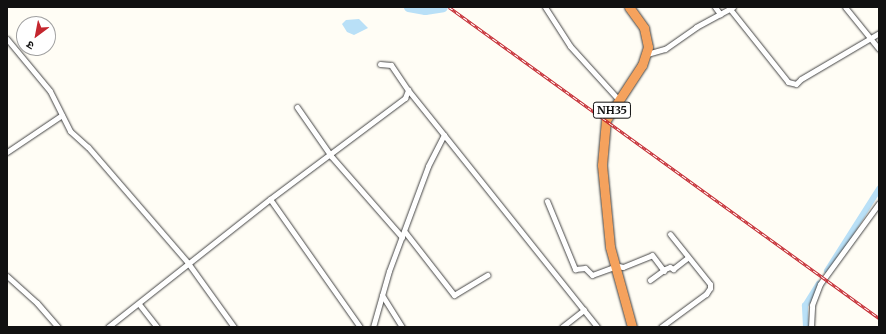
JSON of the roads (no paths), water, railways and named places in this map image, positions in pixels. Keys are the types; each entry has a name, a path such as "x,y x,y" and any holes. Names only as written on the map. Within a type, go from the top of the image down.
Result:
{"highway":[{"path":"629,7 647,33 647,54"},
{"name":"NH35","path":"632,327 614,266 607,227 602,172 604,135 606,120 647,54"}],"street":[{"path":"715,7 720,14"},
{"path":"845,7 879,49"},
{"path":"545,8 570,46 619,100"},
{"path":"647,54 665,49 696,27 732,8 788,82 796,84 800,80 879,33"},
{"path":"7,39 50,91 72,134 88,147 188,263 234,327"},
{"path":"380,64 392,65 408,90 597,327"},
{"path":"108,327 270,199 331,156 405,98 408,90"},
{"path":"297,107 331,156 403,234 454,295 487,275"},
{"path":"7,152 62,115"},
{"path":"372,327 403,234 428,166 444,135"},
{"path":"270,199 360,327"},
{"path":"547,201 575,269 585,268 592,275 614,266 623,267 652,255 664,271"},
{"path":"811,327 812,305 820,284 879,203"},
{"path":"660,327 706,294 710,288 710,284 687,258 670,234"},
{"path":"650,280 670,267 673,269 687,258"},
{"path":"7,276 37,303 58,327"},
{"path":"382,295 402,327"},
{"path":"139,304 157,327"},
{"path":"562,327 584,310"}],"water":[{"path":"359,19 368,28 354,35 347,32 342,24 346,20"}],"waterway":[{"path":"408,7 425,10 443,7"},
{"path":"827,271 879,189"},
{"path":"806,327 805,306 819,284"}],"railway":[{"path":"449,7 879,318"}]}
